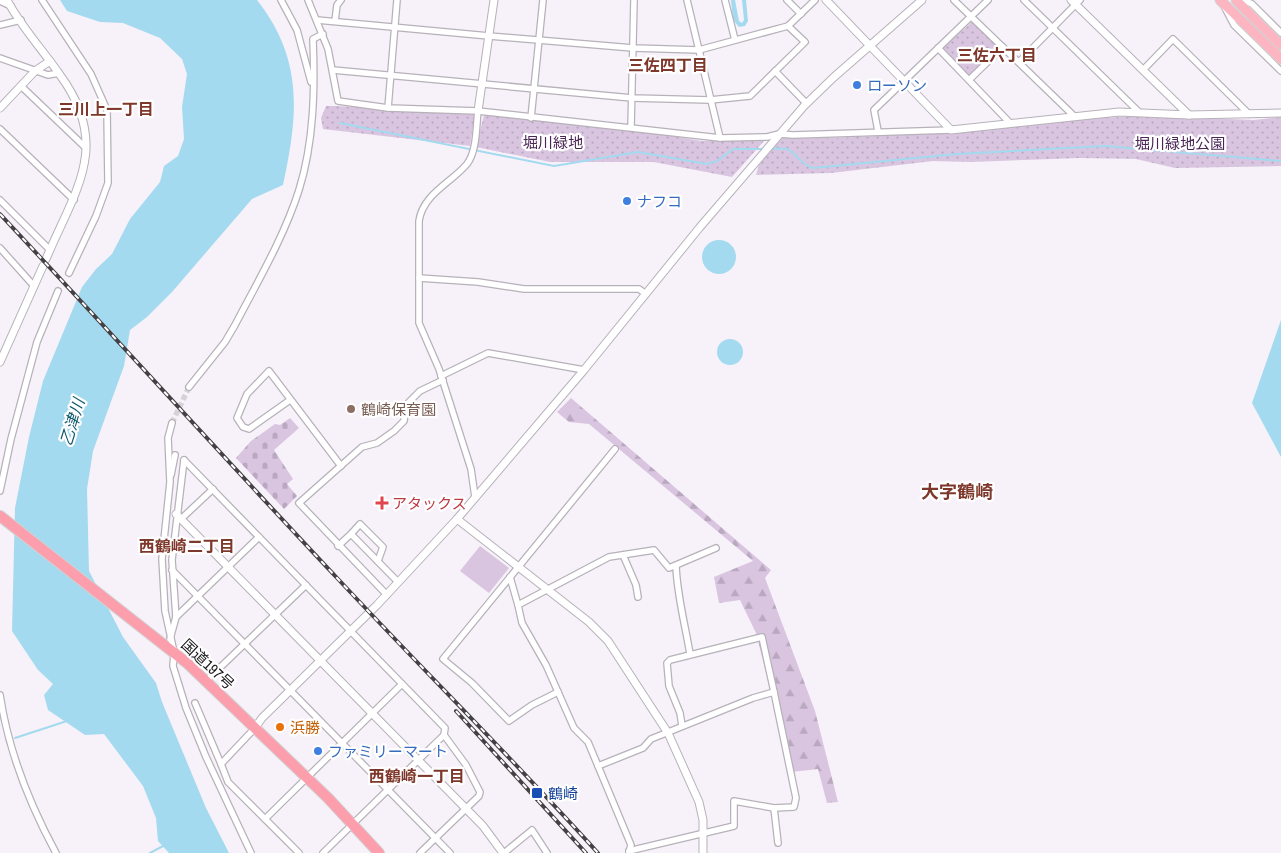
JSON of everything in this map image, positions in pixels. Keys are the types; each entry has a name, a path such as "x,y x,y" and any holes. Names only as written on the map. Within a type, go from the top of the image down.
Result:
{"highway":[{"name":"国道197号","path":"1,517 171,646 307,777 379,853"}],"main road":[{"path":"1236,0 1281,45"},
{"path":"1220,1 1281,59"}],"street":[{"path":"42,0 91,74 108,110 108,183 93,224 69,273"},
{"path":"281,0 297,30 312,86"},
{"path":"308,0 323,34 333,70 338,101 388,108 478,111 720,138 768,137 779,134 951,130 1074,116 1140,112 1189,115 1281,113"},
{"path":"335,21 337,5 341,0"},
{"path":"388,108 397,0"},
{"path":"475,497 471,468 442,378 419,323 420,210 441,186 467,163 471,155 494,0"},
{"path":"531,118 543,0"},
{"path":"631,127 634,0"},
{"path":"687,0 720,138"},
{"path":"725,0 735,40"},
{"path":"787,0 801,14"},
{"path":"318,20 633,48 699,50 788,26 815,0"},
{"path":"826,0 951,130"},
{"path":"221,764 262,718 386,595 457,519 584,370 806,103 922,0"},
{"path":"954,0 1074,116"},
{"path":"878,132 874,110 988,0"},
{"path":"1024,0 1140,112"},
{"path":"1244,0 1252,4 1281,33"},
{"path":"0,1 9,3 77,98 83,118 87,148 83,172 74,200 44,262 0,362"},
{"path":"1019,62 1053,28 1075,1 1189,115"},
{"path":"1220,1 1234,25 1281,71"},
{"path":"0,25 21,20"},
{"path":"333,70 632,98 710,100 750,96 805,42 788,26"},
{"path":"189,387 225,342 235,325 292,209 308,156 315,62 313,39 323,34"},
{"path":"1143,70 1173,39 1249,114"},
{"path":"969,80 1003,47"},
{"path":"938,48 1010,123"},
{"path":"0,58 35,71 52,75 60,73"},
{"path":"0,108 35,71 50,61"},
{"path":"775,71 806,103"},
{"path":"21,86 87,148"},
{"path":"0,129 74,200"},
{"path":"0,200 50,250"},
{"path":"1,250 34,286"},
{"path":"420,278 478,282 524,289 639,289 646,294"},
{"path":"0,490 37,342 58,291"},
{"path":"386,595 299,503 362,447 377,443 394,431 404,421 406,405 420,392 488,353 584,370"},
{"path":"290,400 249,429 243,427 237,418 247,394 268,370 341,466"},
{"path":"170,482 168,450 172,423"},
{"path":"558,692 532,704 509,721 472,683 443,659 518,567 525,562 615,449"},
{"path":"175,455 170,482 162,559 165,611 173,666 186,708 216,780 251,853"},
{"path":"171,646 176,617 172,570 184,460 445,728 444,735 323,853"},
{"path":"179,516 212,489"},
{"path":"179,516 466,809 504,853 532,830 547,853"},
{"path":"457,519 547,588 589,622 608,641 668,733 699,802 703,833 703,853"},
{"path":"338,546 360,524 384,547 378,561"},
{"path":"351,534 398,582"},
{"path":"176,617 259,537"},
{"path":"518,605 547,588 609,557 654,550 658,552 668,568 716,548"},
{"path":"623,555 636,585 638,597"},
{"path":"676,566 679,598 683,610 690,654"},
{"path":"172,570 450,853"},
{"path":"510,577 522,623 546,665 574,728 588,742 631,845 629,852"},
{"path":"206,681 306,585"},
{"path":"629,852 734,826 734,801 790,809 796,804 762,637 690,654 667,663 670,686 680,713 682,726"},
{"path":"265,819 402,684"},
{"path":"598,766 643,748 651,739 774,692"},
{"path":"0,696 19,767 40,825 56,853"},
{"path":"195,703 228,782 298,853"},
{"path":"420,853 479,796 480,792 466,764 444,735"},
{"path":"774,808 778,843"}],"green space":[{"path":"973,21 999,46 999,49 971,76 968,76 944,47"},
{"path":"326,106 475,114 470,146 323,129 321,118"},
{"name":"堀川緑地","path":"484,115 659,134 702,141 765,140 732,177 654,162 550,162 476,147"},
{"name":"堀川緑地公園","path":"1110,117 1254,120 1281,117 1281,166 1175,168 1136,159 1080,158 970,162 933,161 831,173 756,175 759,165 781,138 901,135"},
{"path":"571,398 771,570 765,578 815,711 838,802 827,803 818,769 791,772 756,633 740,600 719,603 714,577 753,561 589,424 569,422 557,412"},
{"path":"290,418 299,428 274,450 293,479 287,484 297,496 284,509 236,458 251,441 275,424 280,425"},
{"path":"480,546 509,568 489,593 460,571"}],"water":[{"name":"乙津川","path":"60,0 257,0 272,22 283,44 290,66 294,112 283,185 252,199 172,292 147,317 130,330 124,366 93,451 87,489 89,571 123,637 156,683 206,808 229,853 169,853 158,841 156,818 143,786 104,734 85,735 48,710 44,695 53,684 38,670 12,631 15,508 29,437 43,381 82,287 96,269 112,254 130,219 160,182 164,166 178,156 184,139 182,107 187,74 182,59 160,38 123,23 100,22 67,11"},
{"path":"731,0 735,0 739,21 742,23 744,20 742,0 746,0 748,21 745,26 739,27 733,20"},
{"path":"719,240 726,241 731,245 735,250 735,264 731,269 726,273 719,274 712,273 707,269 703,264 702,257 703,250 707,245 712,241"},
{"path":"1281,320 1281,457 1252,403"},
{"path":"730,339 739,343 743,352 739,361 730,365 721,361 717,352 721,343"}],"waterway":[{"path":"340,123 554,166 638,152 707,164 717,161 733,149 764,149"},
{"path":"771,149 787,149 804,164 813,168 957,154 1105,146 1281,161"},
{"path":"15,738 67,721"},
{"path":"150,853 165,845"}],"tunnel":[{"path":"172,423 189,387"}],"railway":[{"path":"0,214 295,534 534,783 598,853"},
{"path":"456,711 586,853"}],"place":[{"name":"ローソン","path":"857,85"},
{"name":"ナフコ","path":"627,201"},
{"name":"鶴崎保育園","path":"351,409"},
{"name":"アタックス","path":"382,503"},
{"name":"浜勝","path":"280,727"},
{"name":"ファミリーマート","path":"318,751"},
{"name":"鶴崎","path":"537,793"}],"district":[{"name":"三佐六丁目","path":"997,55"},
{"name":"三佐四丁目","path":"668,65"},
{"name":"三川上一丁目","path":"106,109"},
{"name":"大字鶴崎","path":"957,491"},
{"name":"西鶴崎二丁目","path":"187,546"},
{"name":"西鶴崎一丁目","path":"417,776"}]}
